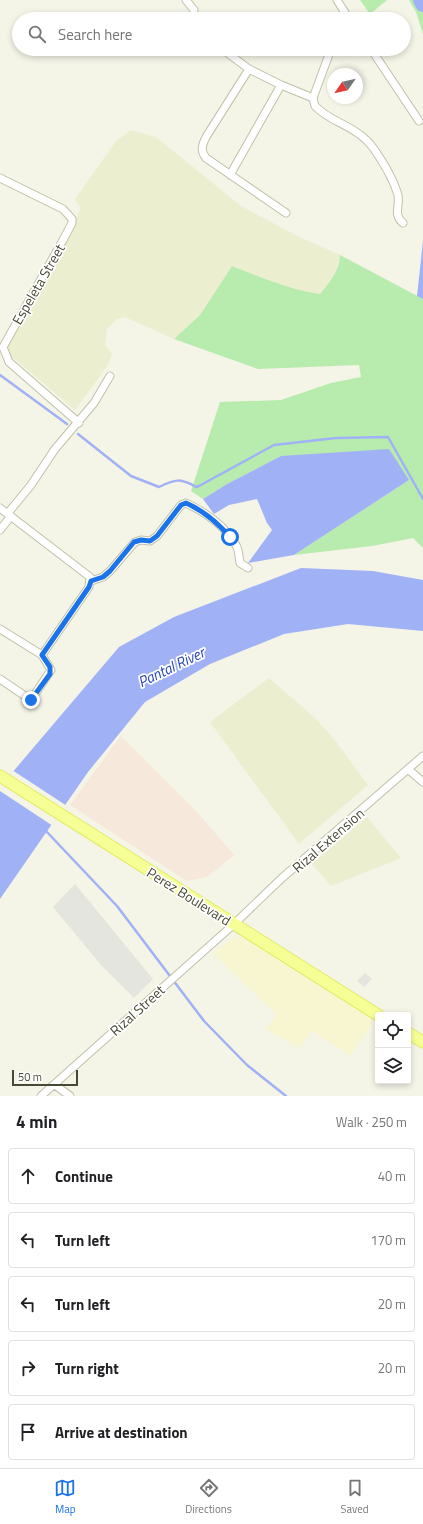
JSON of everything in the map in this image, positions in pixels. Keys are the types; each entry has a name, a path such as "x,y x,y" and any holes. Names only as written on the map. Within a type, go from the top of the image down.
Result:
{"main road":[{"name":"Perez Boulevard","path":"0,776 233,925 375,1013"},
{"path":"411,1035 423,1042"}],"street":[{"path":"186,0 194,10 194,12"},
{"path":"338,0 343,12"},
{"path":"231,56 249,69 281,85 313,98"},
{"path":"328,56 313,98 315,106 318,110 351,127 367,140 374,149 398,196 399,208 397,214 398,218 403,223"},
{"path":"376,56 419,121"},
{"path":"249,69 201,146 203,155 230,175 286,212"},
{"path":"230,175 281,85"},
{"name":"Espeleta Street","path":"0,178 63,209 72,219 72,223 3,347 9,362 79,423"},
{"path":"0,530 55,448 79,423 94,403 110,376"},
{"path":"91,581 103,577 110,571 134,542 141,540 150,541 157,536 181,505 186,503 198,508 217,522 237,546 240,563 248,568"},
{"path":"0,508 87,573 91,581 89,587 42,655"},
{"path":"0,629 42,655 50,667 50,674 31,700 0,679"},
{"name":"Rizal Extension","path":"233,925 282,878 409,770 423,756"},
{"path":"409,770 423,782"},
{"name":"Rizal Street","path":"42,1096 233,925"},
{"path":"55,1085 70,1096"}],"shaded area":[{"path":"131,130 156,137 241,206 297,236 340,255 340,264 331,281 320,294 302,291 274,283 232,266 200,315 174,339 125,317 117,319 107,329 105,345 112,354 108,365 75,410 10,355 4,345 60,250 81,208 75,199 116,141"},
{"path":"269,678 316,719 334,739 368,785 299,844 210,722"},
{"path":"121,736 195,810 234,855 207,877 187,881 70,805"},
{"path":"367,817 401,858 331,886 312,864"},
{"path":"75,884 153,979 134,998 101,965 53,907"},
{"path":"235,937 246,938 374,1020 351,1056 312,1031 299,1048 265,1029 277,1015 213,953"},
{"path":"365,973 372,979 364,987 357,981"}],"green space":[{"path":"360,0 387,0 372,12 369,12"},
{"path":"409,0 423,0 423,34 416,12"},
{"path":"340,255 423,299 423,548 413,538 372,546 294,555 409,480 281,456 227,484 203,499 191,491 220,402 281,400 331,383 361,377 359,365 258,369 174,339 200,315 232,266 286,286 320,294 336,271 340,260"}],"water":[{"path":"423,241 423,299 417,296"},
{"path":"389,449 409,480 294,555 248,563 272,530 267,523 257,499 229,505 214,514 203,499 227,484 281,456"},
{"name":"Pantal River","path":"301,568 373,571 423,580 423,631 348,624 284,634 210,664 145,702 88,772 0,899 0,787 119,647 174,617"}],"pier":[{"path":"12,770 67,806 53,826 0,791 0,784"}],"waterway":[{"path":"421,0 423,4"},
{"path":"0,375 67,424"},
{"path":"78,434 131,476 159,487 174,481 182,481 196,487 199,486 274,445 336,438 388,437 423,499"},
{"path":"46,831 117,906 204,1021 247,1065 286,1096"}],"route":[{"path":"31,700 50,674 51,670 42,655 91,584 91,581 103,577 110,571 134,542 141,540 150,541 157,536 181,505 186,503 198,508 217,522 230,537"}]}
